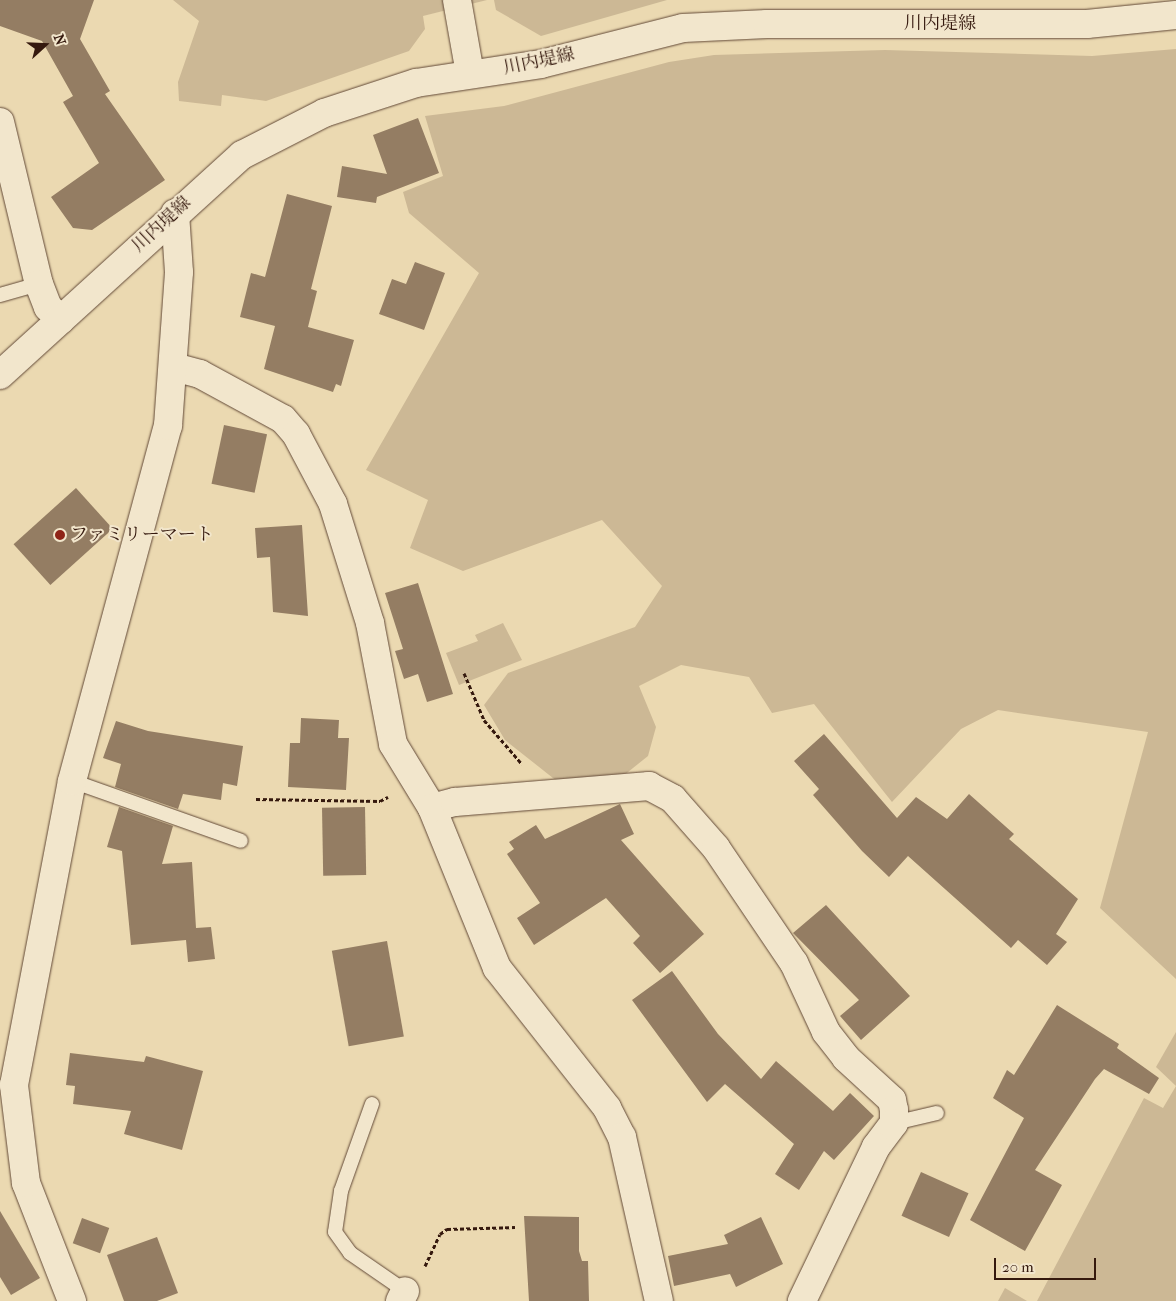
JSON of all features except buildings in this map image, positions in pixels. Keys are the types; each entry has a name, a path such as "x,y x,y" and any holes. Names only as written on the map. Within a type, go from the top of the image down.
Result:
{"street":[{"path":"459,10 470,74"},
{"name":"川内堤線","path":"0,376 175,213 242,155 324,113 416,83 548,63 641,36 716,25 1087,24 1176,16"},
{"path":"0,122 39,284 48,307 61,320"},
{"path":"72,1301 26,1183 7,1084 72,781 158,469 174,367 179,272 175,213"},
{"path":"174,367 200,374 258,404 296,434 339,517 370,623 394,744 432,808 497,968 607,1108 622,1137 660,1301"},
{"path":"432,808 637,786 673,799 716,848 794,963 835,1045 892,1100 894,1123 876,1147 802,1301"}],"lane":[{"path":"0,295 39,284"},
{"path":"72,781 241,841"},
{"path":"372,1104 341,1191 335,1232 350,1253 403,1296"},
{"path":"894,1123 937,1113"}],"path":[{"path":"464,673 484,720 525,766"},
{"path":"256,799 371,801"},
{"path":"403,1296 415,1286 440,1234 448,1229 515,1227"}],"shaded area":[{"path":"173,0 487,0 423,16 425,29 409,51 266,101 222,95 221,106 179,101 178,82 199,21"},
{"path":"494,0 667,0 541,36 496,10"},
{"path":"1176,49 1176,979 1100,908 1148,732 998,710 961,729 892,802 814,704 772,713 749,677 681,665 639,686 656,727 648,756 618,780 558,782 505,740 484,705 508,673 635,627 662,586 602,520 463,571 410,548 428,500 366,470 479,273 409,213 403,192 443,176 425,116 504,106 669,62 714,55 885,50 1092,56"},
{"path":"503,623 522,660 459,685 446,653 478,641 475,635"},
{"path":"1176,1032 1176,1086 1156,1067"},
{"path":"1176,1086 1176,1301 1037,1301 1144,1098 1163,1108"},
{"path":"1005,1288 1027,1301 998,1301"}],"place":[{"name":"ファミリーマート","path":"60,535"}]}
